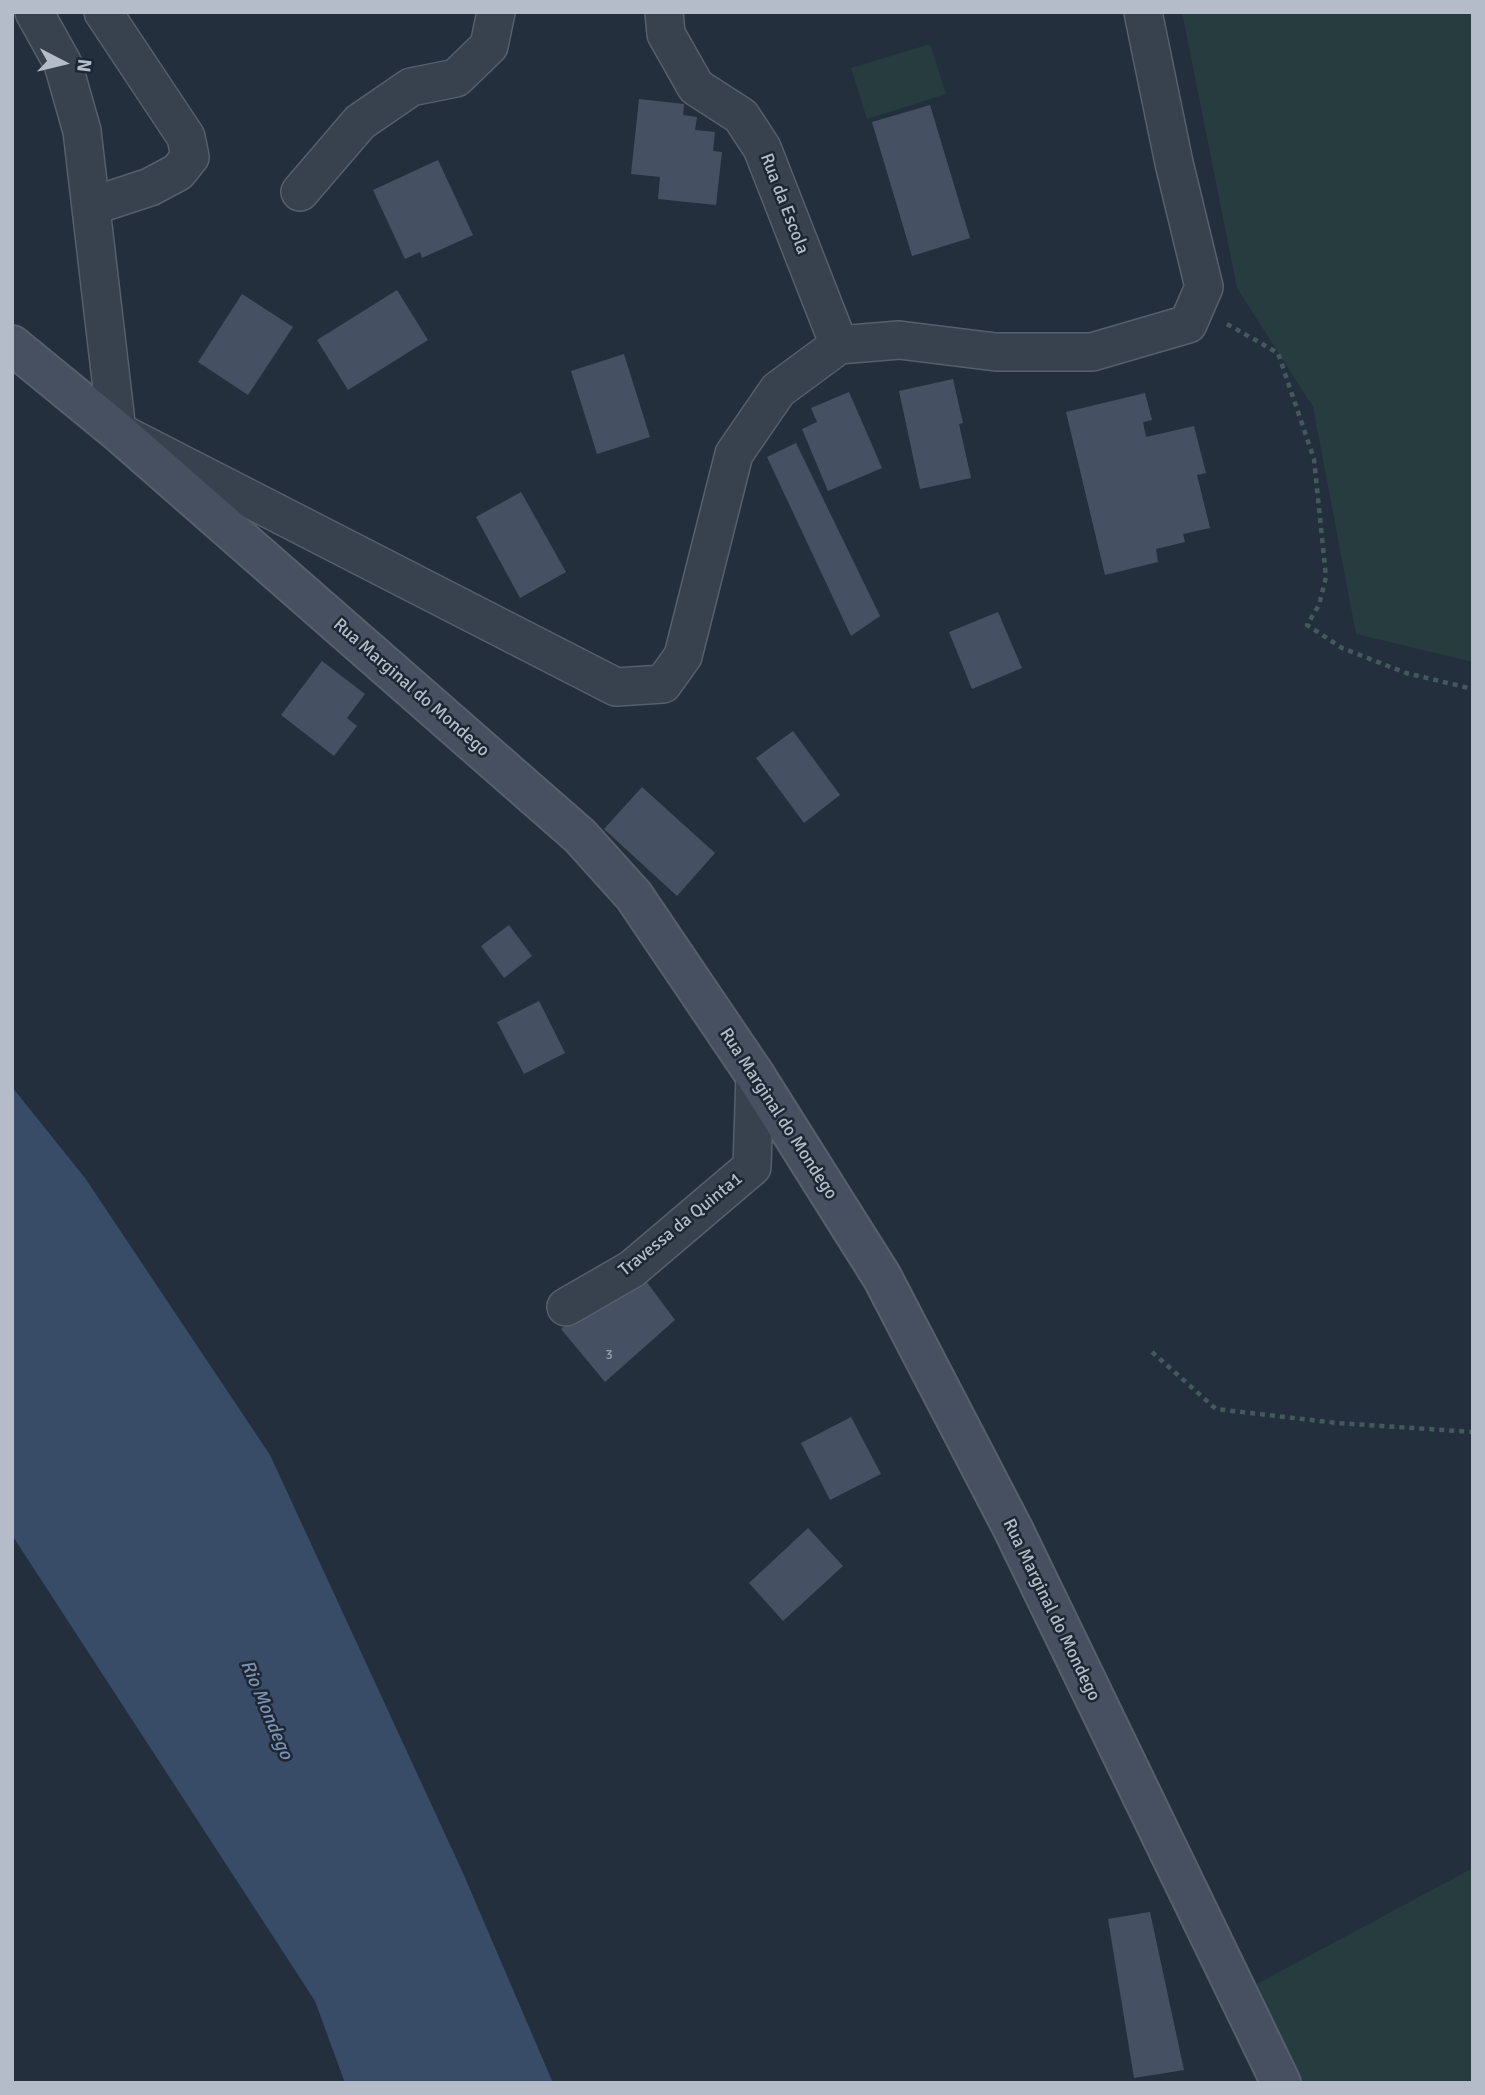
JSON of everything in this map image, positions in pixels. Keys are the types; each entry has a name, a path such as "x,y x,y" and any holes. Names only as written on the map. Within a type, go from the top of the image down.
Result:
{"main road":[{"name":"Rua Marginal do Mondego","path":"12,345 117,431 580,836 634,896 755,1075 882,1277 1013,1529 1281,2083"}],"street":[{"path":"34,12 59,56 76,105 92,205 117,431 616,687 663,684 682,656 734,454 778,390 839,345 899,340 996,352 1092,352 1188,324 1204,287 1174,163 1143,12"},
{"path":"92,205 150,187 178,172 190,157 186,138 103,12"},
{"path":"300,192 360,122 411,87 456,78 489,46 496,12"},
{"name":"Rua da Escola","path":"664,12 666,34 696,87 741,116 762,148 839,345"},
{"name":"Travessa da Quinta1","path":"566,1307 632,1269 752,1167 755,1075"}],"path":[{"path":"1195,307 1278,353 1314,459 1326,577 1319,605 1307,625 1342,648 1406,673 1473,689"},
{"path":"1152,1352 1216,1409 1337,1423 1473,1432"}],"green space":[{"path":"1182,12 1473,12 1473,662 1356,634 1313,407 1237,288"},
{"path":"930,44 946,94 867,119 851,68"},
{"path":"1473,1868 1473,2083 1297,2083 1255,1985"}],"water":[{"name":"Rio Mondego","path":"12,1087 85,1178 270,1455 463,1873 553,2083 345,2083 315,2001 12,1535"}],"building":[{"path":"639,99 684,104 683,115 697,117 695,130 715,132 713,151 722,152 716,205 658,199 660,177 631,174"},
{"path":"930,105 970,238 912,256 872,122"},
{"path":"438,160 473,235 422,258 420,252 405,259 373,190"},
{"path":"397,290 428,340 348,390 317,340"},
{"path":"242,294 293,327 248,395 198,362"},
{"path":"624,354 650,437 597,454 571,371"},
{"path":"953,379 963,423 959,424 971,478 920,489 899,391"},
{"path":"849,392 882,468 828,491 802,429 817,422 811,408"},
{"path":"1145,393 1152,420 1143,422 1146,437 1194,426 1206,473 1197,475 1210,528 1183,534 1185,542 1156,549 1158,562 1105,575 1066,412"},
{"path":"796,443 880,616 851,636 767,457"},
{"path":"521,492 566,572 520,598 476,517"},
{"path":"998,612 1022,668 972,689 949,632"},
{"path":"322,661 365,694 347,718 357,726 334,756 281,715"},
{"path":"793,731 840,795 804,823 756,758"},
{"path":"642,787 715,853 677,896 604,829"},
{"path":"509,925 532,956 504,978 481,946"},
{"path":"539,1001 565,1053 524,1074 497,1022"},
{"path":"643,1277 675,1320 605,1382 561,1329 613,1286 618,1300"},
{"path":"851,1417 881,1474 830,1500 801,1443"},
{"path":"808,1528 843,1566 783,1621 749,1583"},
{"path":"1150,1912 1184,2070 1134,2078 1108,1919"}]}
